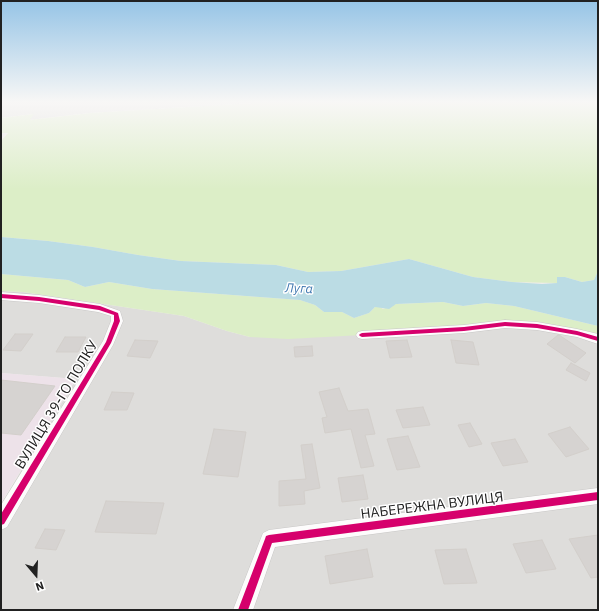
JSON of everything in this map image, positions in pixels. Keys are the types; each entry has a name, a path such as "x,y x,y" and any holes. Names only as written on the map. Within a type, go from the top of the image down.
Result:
{"street":[{"name":"ВУЛИЦЯ 39-ГО ПОЛКУ","path":"1,296 39,299 100,308 116,314 117,321 108,342 1,521"},
{"path":"362,335 464,329 505,324 544,328 598,339"},
{"name":"НАБЕРЕЖНА ВУЛИЦЯ","path":"243,610 269,539 598,496"}],"shaded area":[{"path":"1,291 23,292 184,316 227,331 250,337 505,324 598,339 598,610 1,610 1,504 76,379 1,373"},
{"path":"1,373 76,379 1,503"}],"green space":[{"path":"1,132 598,132 598,271 594,280 582,282 565,277 557,277 557,283 512,282 473,277 409,259 341,271 308,272 276,265 181,261 48,241 1,237 1,141 8,133 1,133"},
{"path":"1,274 68,280 85,287 109,282 152,289 300,300 315,305 324,312 342,312 354,318 369,313 375,307 379,306 383,309 396,304 443,302 463,306 486,303 514,306 598,326 598,339 505,324 288,339 250,337 227,331 184,316 23,292 1,291"}],"water":[{"name":"Луга","path":"1,237 93,247 181,261 276,265 308,272 341,271 409,259 473,277 542,284 557,283 557,277 565,277 582,282 594,280 598,271 598,326 514,306 486,303 463,306 443,302 396,304 389,309 375,307 369,313 354,318 342,312 324,312 315,305 300,300 152,289 109,282 85,287 68,280 1,274"}],"building":[{"path":"15,334 33,334 21,351 3,350"},
{"path":"558,335 586,353 575,363 547,344"},
{"path":"65,337 86,337 78,352 56,352"},
{"path":"135,340 158,341 150,358 127,356"},
{"path":"407,340 412,357 390,358 386,341"},
{"path":"451,340 473,342 479,365 456,363"},
{"path":"312,346 313,356 295,357 294,347"},
{"path":"571,363 590,373 586,381 566,370"},
{"path":"1,380 55,386 21,435 1,433"},
{"path":"339,388 348,411 368,409 375,434 365,435 374,466 361,468 351,429 325,433 322,418 327,417 319,392"},
{"path":"112,392 134,393 127,410 104,410"},
{"path":"423,407 430,425 403,428 396,410"},
{"path":"470,423 482,444 469,447 458,425"},
{"path":"570,427 589,449 566,457 548,434"},
{"path":"214,429 246,432 238,477 203,474"},
{"path":"408,436 420,467 397,470 387,439"},
{"path":"515,439 528,462 503,466 491,443"},
{"path":"312,444 320,488 304,491 305,504 279,506 279,481 306,479 301,445"},
{"path":"363,475 368,499 342,502 338,478"},
{"path":"106,501 164,503 156,534 95,532"},
{"path":"45,529 65,530 56,550 35,548"},
{"path":"598,535 598,577 591,578 569,539"},
{"path":"542,540 556,569 526,573 513,544"},
{"path":"367,549 373,577 330,584 325,556"},
{"path":"466,549 477,583 444,584 435,550"}],"cycle path":[{"path":"1,296 39,299 100,308 116,314 117,321 109,342 1,521"},
{"path":"362,335 464,329 505,324 537,326 577,333 598,339"},
{"path":"243,610 269,539 598,496"}]}
